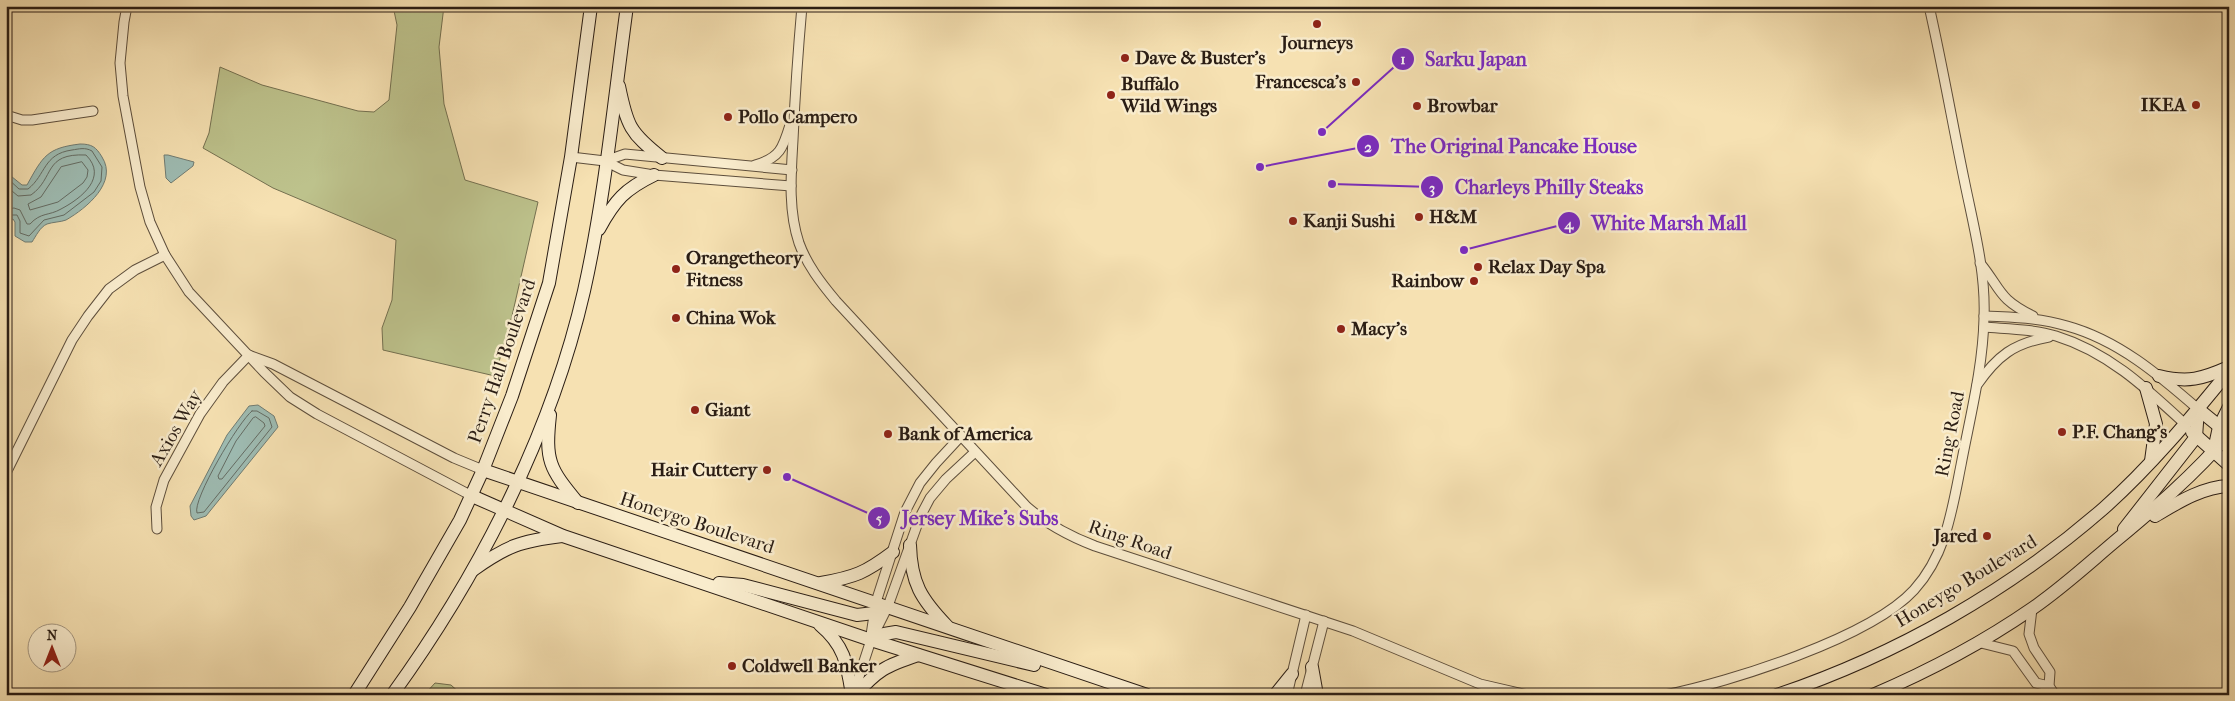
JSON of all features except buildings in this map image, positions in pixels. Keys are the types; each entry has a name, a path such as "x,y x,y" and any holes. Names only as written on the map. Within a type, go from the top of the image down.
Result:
{"main road":[{"name":"Perry Hall Boulevard","path":"354,695 410,606 472,496 512,396 549,283 571,157 591,6"},
{"path":"392,695 449,610 471,572 518,483 552,399 576,321 595,235 627,6"},
{"path":"617,78 625,117 630,128 636,136 662,158"},
{"path":"595,235 620,195 634,185 654,175"},
{"path":"2159,376 2189,380 2200,379 2229,369"},
{"name":"Honeygo Boulevard","path":"1776,695 1872,658 1990,593 2047,554 2105,507 2151,462 2198,409 2229,369"},
{"path":"2146,388 2156,424 2156,438 2151,462"},
{"path":"552,399 548,441 551,465 559,480 578,503"},
{"path":"1873,695 1921,674 1978,642 2032,609 2079,573 2195,473 2214,452 2226,432 2229,406"},
{"path":"2198,409 2226,432"},
{"path":"2114,543 2196,437 2198,409"},
{"path":"2185,424 2196,437 2229,465"},
{"name":"Honeygo Boulevard","path":"484,470 819,583 880,607 1147,695"},
{"path":"2133,528 2190,497 2212,488 2229,486"},
{"name":"Honeygo Boulevard","path":"472,496 563,536 871,640 1046,695"},
{"path":"471,572 495,554 514,545 534,539 563,536"},
{"path":"910,545 916,587 933,611 951,630"},
{"path":"819,583 862,574 893,552"},
{"path":"697,581 742,585 857,615 880,607"},
{"path":"815,620 840,645 847,662 853,695"},
{"path":"871,640 884,634 896,632 1117,685"},
{"path":"853,695 875,674 892,664 918,655"},
{"path":"1312,666 1317,695"},
{"path":"1274,695 1292,674"}],"street":[{"name":"Honeygo Boulevard","path":"128,6 124,22 120,63 123,96 140,187 150,222 165,255 189,292 290,397 317,414 472,496"},
{"name":"Ring Road","path":"802,6 791,186 796,231 804,255 817,277 859,327 1027,508 1043,521 1066,535 1123,556 1324,621 1396,648 1464,678 1528,695"},
{"name":"Ring Road","path":"1665,695 1753,670 1824,644 1874,621 1903,600 1926,576 1941,550 1976,387 1984,316 1980,262 1930,6"},
{"path":"6,114 22,120 32,120 93,110"},
{"path":"748,167 765,162 783,149 794,113"},
{"path":"605,161 624,154 792,170"},
{"path":"571,157 605,161 623,170 654,175 791,186"},
{"path":"6,473 72,340 88,316 109,289 135,270 165,255"},
{"path":"1980,262 2004,298 2019,310 2040,320"},
{"path":"1984,316 2040,320 2068,326 2107,342 2159,376 2198,409"},
{"path":"1984,328 2025,330 2055,336 2103,356 2146,388 2185,424"},
{"path":"1976,387 1989,367 2016,346 2055,336"},
{"name":"Honeygo Boulevard","path":"249,355 273,364 454,458 484,470"},
{"name":"Axios Way","path":"157,529 156,508 164,480 200,414 223,382 249,355"},
{"path":"853,695 871,640 905,512 920,483 960,436"},
{"path":"871,640 880,607 930,498 946,479 975,452"},
{"path":"2032,609 2029,634 2034,648 2050,672 2049,686 2055,695"},
{"path":"1287,695 1306,615"},
{"path":"1305,695 1324,621"},
{"path":"1978,642 2013,651 2036,682 2049,686"}],"green space":[{"path":"393,6 444,6 439,47 444,104 465,180 538,202 512,316 495,376 383,350 382,328 392,300 396,240 273,188 203,148 209,133 220,67 262,85 358,111 374,112 389,100 397,25"},
{"path":"435,683 451,685 462,695 424,695"}],"water":[{"path":"80,144 91,145 96,148 106,166 106,176 98,193 83,209 66,220 45,225 32,242 25,242 15,236 15,222 13,219 6,222 6,172 22,185 27,185 37,167 47,155 60,148"},
{"path":"164,155 194,162 193,166 171,183 166,178"},
{"path":"258,405 274,416 278,427 206,516 194,520 191,516 190,506 227,435 249,406"}],"place":[{"name":"Journeys","path":"1317,24"},
{"name":"Dave & Buster's","path":"1125,58"},
{"name":"Francesca's","path":"1356,82"},
{"name":"Buffalo Wild Wings","path":"1111,95"},
{"name":"IKEA","path":"2196,105"},
{"name":"Browbar","path":"1417,106"},
{"name":"Pollo Campero","path":"728,117"},
{"name":"Sarku Japan","path":"1322,132"},
{"name":"The Original Pancake House","path":"1260,167"},
{"name":"Charleys Philly Steaks","path":"1332,184"},
{"name":"H&M","path":"1419,217"},
{"name":"Kanji Sushi","path":"1293,221"},
{"name":"White Marsh Mall","path":"1464,250"},
{"name":"Relax Day Spa","path":"1478,267"},
{"name":"Orangetheory Fitness","path":"676,269"},
{"name":"Rainbow","path":"1474,281"},
{"name":"China Wok","path":"676,318"},
{"name":"Macy's","path":"1341,329"},
{"name":"Giant","path":"695,410"},
{"name":"P.F. Chang's","path":"2062,432"},
{"name":"Bank of America","path":"888,434"},
{"name":"Hair Cuttery","path":"767,470"},
{"name":"Jersey Mike's Subs","path":"787,477"},
{"name":"Jared","path":"1987,536"},
{"name":"Coldwell Banker","path":"732,666"}]}
